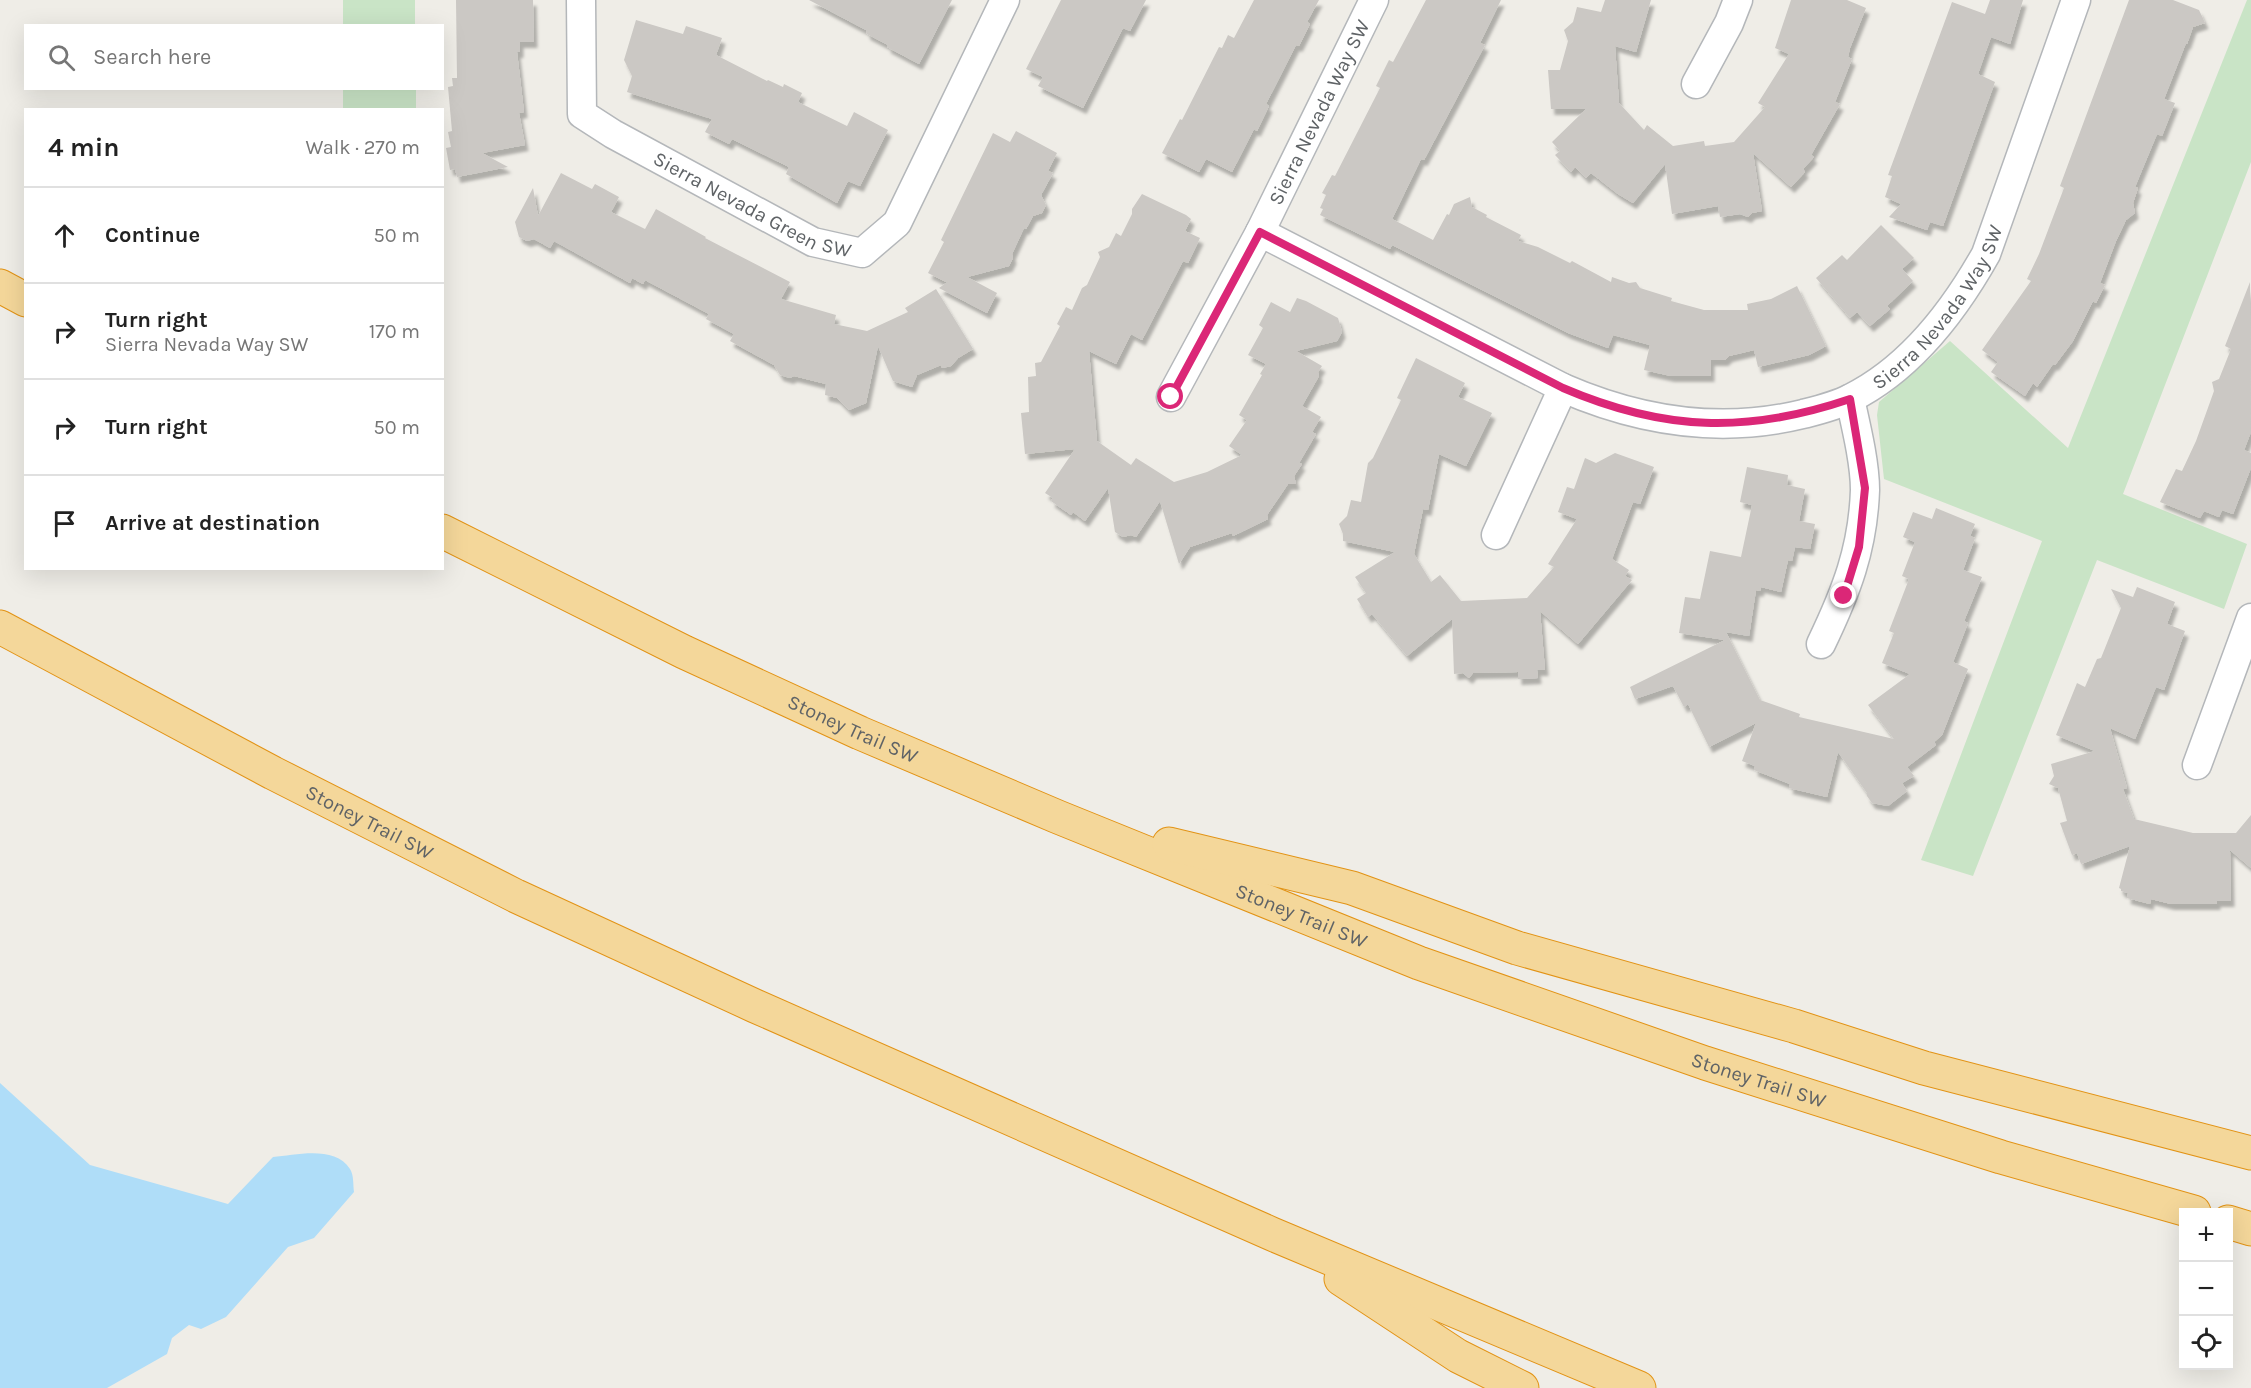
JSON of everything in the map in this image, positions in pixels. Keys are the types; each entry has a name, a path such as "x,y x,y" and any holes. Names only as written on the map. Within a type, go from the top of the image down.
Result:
{"highway":[{"path":"0,286 24,299"},
{"name":"Stoney Trail SW","path":"444,532 684,652 860,733 1058,817 1419,963 1683,1055 2001,1157 2180,1208"},
{"name":"Stoney Trail SW","path":"0,627 273,773 516,896 755,1006 1272,1234 1639,1388"},
{"path":"1058,817 1352,888 1517,948 1794,1026 1923,1068 2251,1153"},
{"path":"1923,1068 2251,1131"},
{"path":"2233,1223 2251,1229"},
{"path":"1272,1234 1458,1356 1522,1388"}],"street":[{"name":"Sierra Nevada Green SW","path":"581,0 582,114 613,134 813,242 862,253 897,224 1005,0"},
{"name":"Sierra Nevada Way SW","path":"1374,0 1260,232 1563,388 1595,402 1662,419 1728,424 1780,418 1821,409 1850,399 1881,379 1925,341 1948,314 1969,285 1986,254 2076,0"},
{"path":"1696,84 1729,23 1738,0"},
{"path":"1171,397 1260,232"},
{"path":"1497,535 1563,388"},
{"path":"1821,644 1844,596 1859,547 1865,488 1850,399"},
{"path":"2197,765 2251,618"}],"green space":[{"path":"343,0 415,0 415,24 343,24"},
{"path":"2247,0 2251,0 2251,162 2123,494 2247,544 2224,609 2097,560 1973,876 1921,860 2042,541 1884,479 1877,415 1879,402 1950,341 2068,448"},
{"path":"343,90 416,90 416,108 343,108"}],"water":[{"path":"0,1083 90,1165 228,1204 273,1157 325,1154 335,1157 350,1169 354,1192 314,1238 288,1247 226,1317 201,1329 189,1325 172,1338 167,1354 107,1388 0,1388"}],"building":[{"path":"456,0 533,0 534,42 520,42 520,52 517,52 524,112 519,113 525,145 482,153 508,167 457,177 455,169 450,170 446,148 451,147 448,132 452,131 448,87 453,86 452,78 457,78"},
{"path":"809,0 952,0 919,64 887,47 888,45 867,34 866,30"},
{"path":"1061,0 1146,0 1130,31 1123,28 1083,108 1038,86 1043,77 1026,69"},
{"path":"1254,0 1319,0 1307,22 1310,24 1299,46 1296,45 1266,104 1269,106 1257,131 1254,129 1232,172 1206,159 1199,172 1162,153 1180,119 1182,120 1219,47 1222,48 1228,35 1234,38"},
{"path":"1426,0 1501,0 1480,43 1485,45 1424,160 1421,159 1392,219 1433,240 1454,204 1470,197 1472,207 1521,235 1518,241 1538,247 1570,263 1572,261 1611,282 1612,277 1629,283 1636,282 1640,288 1672,298 1671,301 1704,310 1748,310 1747,304 1771,299 1797,286 1826,346 1809,355 1758,367 1754,350 1729,356 1725,360 1711,360 1711,376 1671,376 1644,370 1650,345 1613,335 1608,348 1568,333 1392,245 1390,249 1320,215 1323,209 1320,208 1326,195 1322,193 1332,175 1335,176 1380,88 1376,86 1389,60 1393,62"},
{"path":"1605,0 1651,0 1636,52 1615,46 1619,103 1644,130 1647,125 1673,146 1704,141 1705,146 1734,142 1765,107 1758,103 1789,54 1775,48 1791,0 1847,0 1866,8 1850,48 1848,57 1852,59 1835,102 1840,104 1811,155 1814,157 1803,169 1805,172 1791,187 1753,153 1762,211 1752,213 1748,217 1740,214 1720,217 1718,206 1672,214 1665,164 1633,203 1591,173 1586,178 1575,167 1571,172 1555,155 1560,151 1552,142 1586,109 1551,109 1548,70 1560,70 1568,41 1564,30 1573,22 1577,7 1601,12"},
{"path":"1990,0 2023,0 2010,44 1991,37 1978,74 1995,82 1943,226 1930,222 1927,230 1889,217 1901,204 1885,197 1892,176 1888,175 1952,2 1985,14"},
{"path":"2129,0 2173,0 2199,10 2205,23 2193,27 2164,99 2175,103 2162,136 2157,134 2135,187 2138,188 2133,203 2135,213 2126,220 2116,241 2100,283 2105,285 2096,303 2093,301 2073,341 2037,387 2033,383 2025,396 1991,372 1998,362 1982,350 2031,281 2027,279 2064,188 2060,186"},
{"path":"636,20 683,34 686,26 722,38 716,55 767,81 783,87 784,84 802,93 798,102 847,126 854,112 888,130 860,186 848,181 837,203 786,174 789,167 732,139 729,144 705,132 712,119 627,92 632,76 624,60"},
{"path":"1016,131 1057,153 1048,171 1053,173 1041,195 1046,205 1042,213 1033,216 1026,229 1024,228 1009,266 967,277 997,293 987,313 939,288 949,281 946,282 928,273 944,242 941,240 993,133 1010,142"},
{"path":"561,173 592,189 595,184 619,197 611,212 645,229 656,209 705,238 790,282 781,299 836,315 834,324 867,331 908,312 905,308 936,289 973,349 958,358 951,366 942,368 941,365 917,375 912,387 893,381 878,346 866,403 849,410 837,398 825,395 826,384 780,375 774,365 730,341 734,334 706,319 709,314 645,280 643,284 632,278 630,283 554,241 550,248 534,239 527,241 519,237 515,222 533,188 538,216"},
{"path":"1142,194 1186,215 1191,219 1185,231 1200,238 1188,263 1183,261 1142,340 1131,334 1116,364 1089,351 1097,441 1131,465 1136,458 1174,482 1207,472 1242,455 1229,446 1247,420 1239,415 1266,364 1248,355 1263,328 1259,325 1271,302 1290,312 1297,298 1306,301 1338,318 1342,332 1337,341 1296,351 1322,366 1302,406 1321,417 1312,432 1316,434 1294,476 1296,484 1288,484 1267,515 1268,519 1233,536 1232,533 1190,547 1179,564 1160,501 1136,537 1131,535 1123,537 1115,532 1108,488 1085,521 1073,512 1071,515 1051,501 1053,498 1045,493 1075,449 1025,454 1021,413 1029,412 1028,377 1036,376 1035,363 1041,362 1060,326 1057,324 1066,307 1072,310 1082,288 1087,285 1100,257 1098,252 1109,247 1116,233 1121,236 1132,214 1132,209"},
{"path":"1881,225 1914,258 1902,269 1913,281 1887,306 1890,309 1870,326 1857,312 1850,318 1816,278 1842,255 1847,260"},
{"path":"2250,282 2251,432 2244,450 2251,453 2251,468 2233,514 2222,510 2219,517 2204,511 2200,518 2160,502 2176,469 2182,471 2196,441 2214,391 2212,382 2219,379 2231,349 2225,346"},
{"path":"1416,358 1465,383 1458,397 1492,413 1466,466 1439,454 1428,510 1423,509 1414,554 1431,582 1440,575 1461,601 1527,598 1554,567 1548,564 1577,519 1558,512 1567,487 1574,489 1585,458 1596,463 1615,453 1654,467 1640,504 1633,502 1612,559 1629,570 1625,576 1632,580 1578,644 1540,611 1545,670 1537,670 1538,678 1518,679 1518,672 1473,673 1469,678 1463,673 1454,674 1452,619 1407,656 1372,614 1368,617 1357,599 1366,593 1355,577 1395,552 1343,541 1339,524 1347,516 1351,500 1361,502 1368,463 1373,458 1401,400 1397,398"},
{"path":"1747,467 1788,475 1787,485 1805,489 1799,521 1815,524 1810,549 1795,547 1792,561 1788,560 1781,592 1761,587 1760,591 1756,590 1749,636 1726,632 1760,700 1800,714 1799,717 1894,739 1868,705 1910,674 1882,663 1894,633 1889,631 1909,579 1902,576 1915,542 1903,537 1913,512 1932,519 1936,508 1975,524 1970,536 1975,538 1963,570 1982,577 1964,621 1968,623 1953,662 1968,669 1942,735 1934,742 1936,745 1907,767 1914,776 1902,783 1907,791 1888,806 1872,803 1838,752 1827,797 1789,788 1790,784 1754,770 1755,766 1742,761 1756,723 1709,747 1688,704 1684,707 1673,686 1635,699 1630,687 1725,640 1679,633 1685,597 1700,599 1710,551 1741,557 1752,505 1740,502"},
{"path":"2137,587 2175,602 2167,624 2185,631 2164,690 2156,687 2135,739 2110,728 2127,788 2123,789 2134,819 2193,833 2236,833 2251,815 2251,868 2230,850 2231,901 2217,901 2217,904 2171,904 2151,899 2150,904 2127,898 2128,893 2119,888 2130,846 2081,864 2077,853 2072,855 2060,823 2067,821 2058,788 2049,784 2054,776 2051,764 2095,751 2056,735 2077,683 2085,687 2097,659 2101,658 2121,608 2111,589 2133,597"}],"route":[{"path":"1171,397 1260,232 1563,388 1595,402 1628,412 1662,419 1728,424 1790,417 1850,399 1865,488 1859,547 1844,596"}]}
